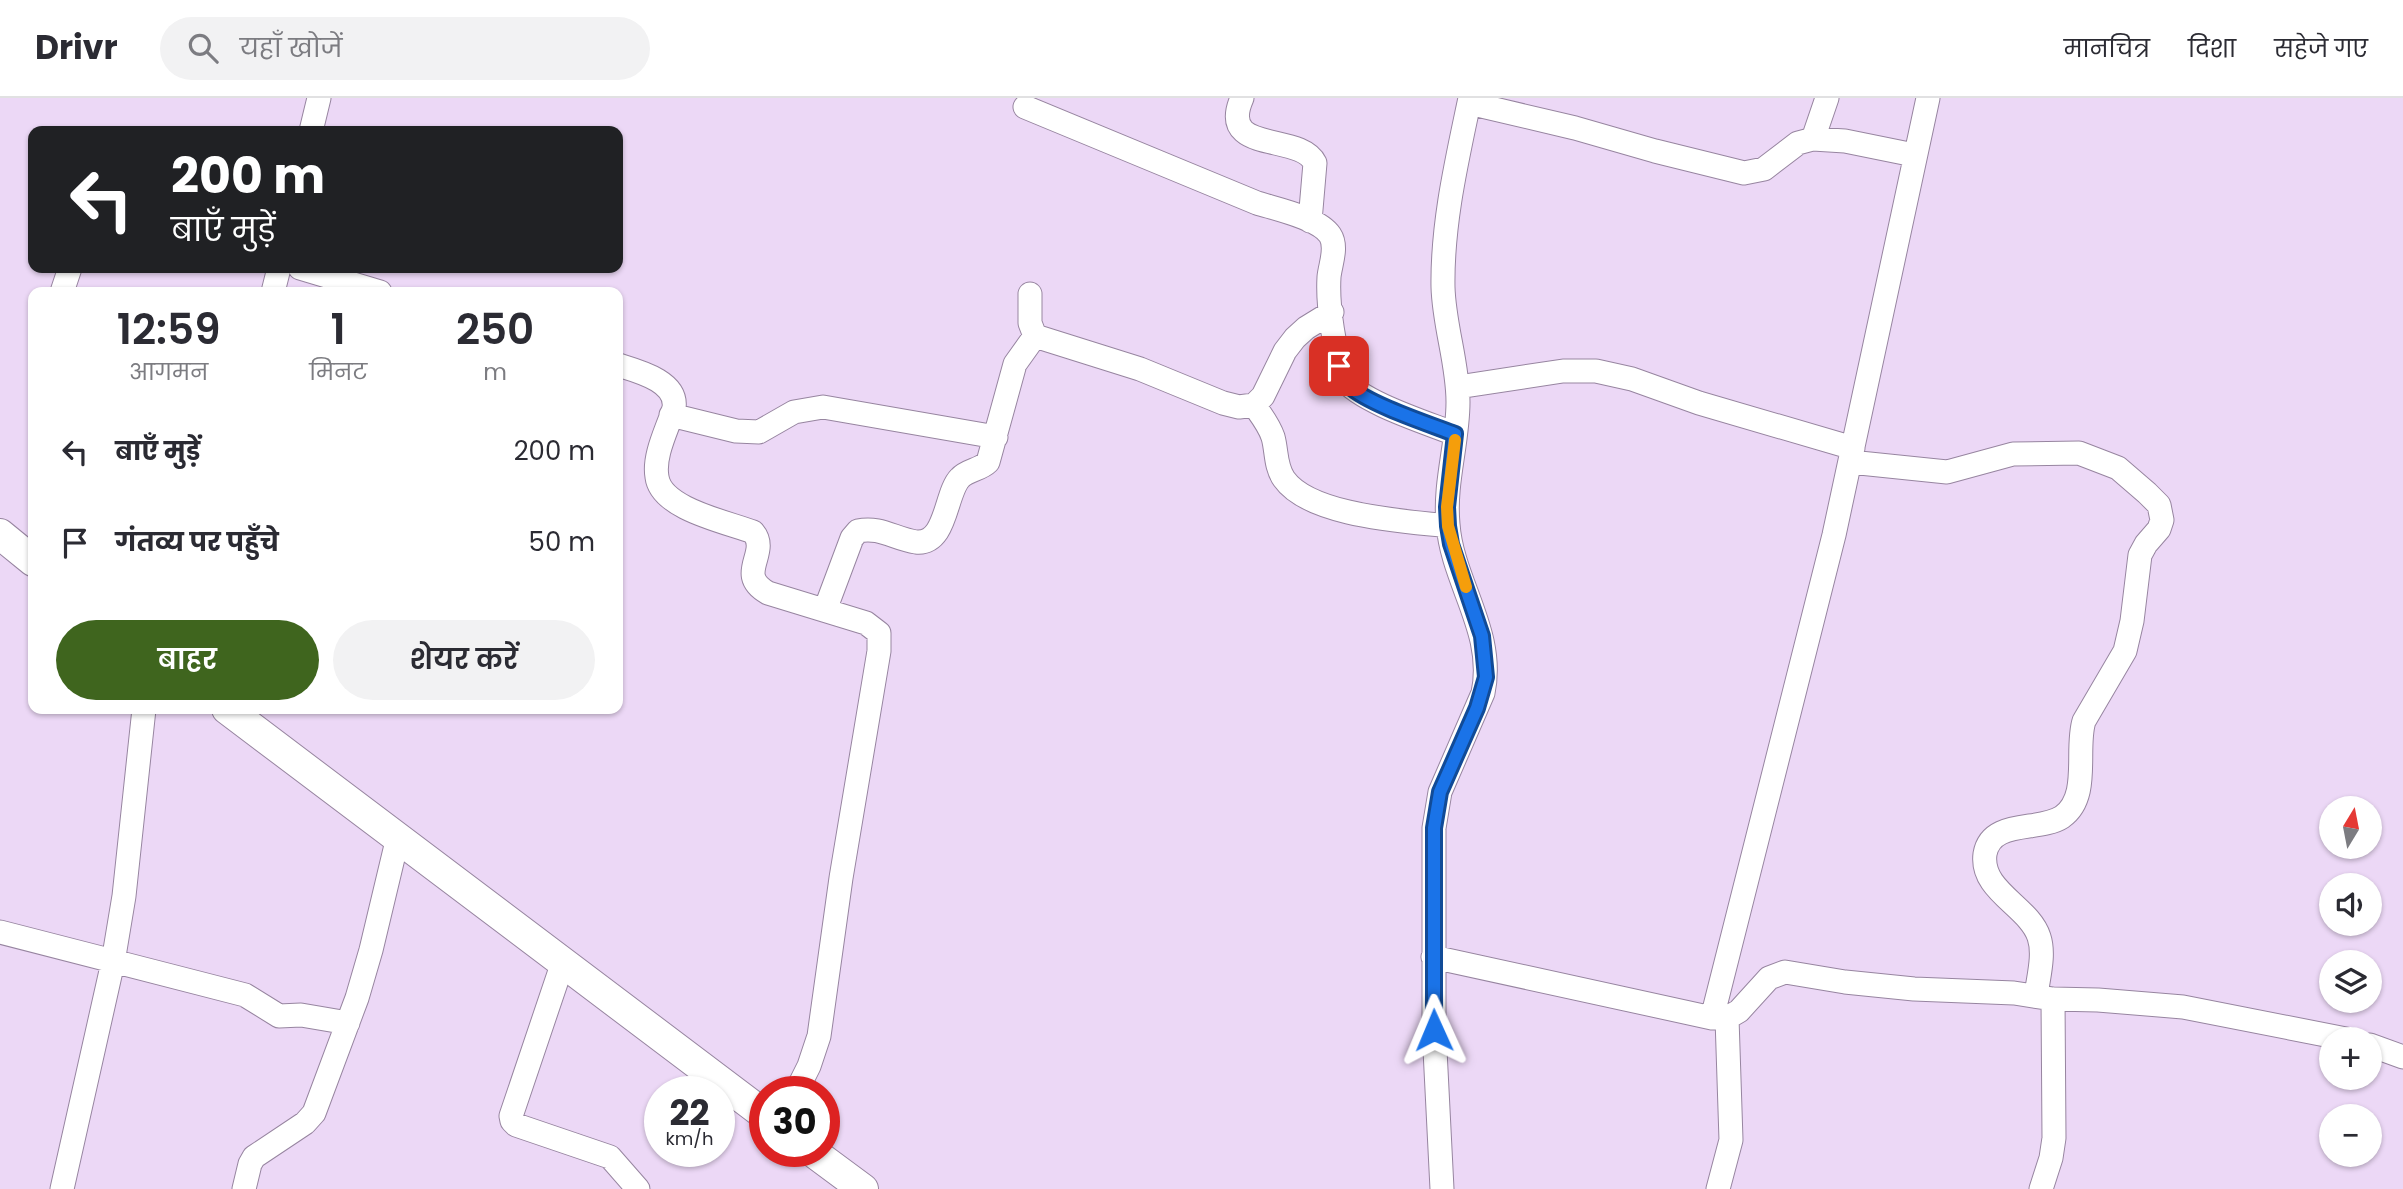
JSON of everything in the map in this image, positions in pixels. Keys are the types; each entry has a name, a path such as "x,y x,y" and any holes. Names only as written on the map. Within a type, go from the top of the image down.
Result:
{"main road":[{"path":"0,534 28,557"},
{"path":"234,714 749,1103"},
{"path":"833,1167 863,1189"}],"street":[{"path":"312,126 319,98"},
{"path":"1242,98 1238,108 1238,121 1243,131 1267,142 1303,150 1315,163 1310,221"},
{"path":"1813,139 1827,98"},
{"path":"1718,1189 1731,1140 1719,1018 1851,455 1928,98"},
{"path":"1442,1189 1433,957 1434,828 1440,792 1477,708 1486,677 1482,636 1451,544 1447,507 1458,387 1443,288 1444,258 1451,192 1470,101 1744,173 1764,169 1798,143 1813,139 1845,141 1914,155"},
{"path":"1025,107 1257,203 1310,221 1331,236 1334,248 1329,276 1332,313 1343,379 1350,387 1389,407 1455,434"},
{"path":"317,273 363,287"},
{"path":"1030,294 1030,323 1035,336"},
{"path":"1035,336 1140,369 1239,407 1254,404 1263,396 1285,351 1295,338 1306,328 1332,313"},
{"path":"825,610 852,538 858,531 876,529 916,542 931,538 944,516 956,482 962,475 981,468 988,462 1015,365 1035,336"},
{"path":"623,367 650,377 672,393 675,401 656,475 664,493 703,516 753,532 757,537 758,547 752,574 759,589 866,623 879,633 816,1050 804,1076"},
{"path":"1458,387 1563,371 1596,371 1632,379 1851,455 1947,472 2014,454 2079,453 2118,468 2159,505 2162,513 2159,529 2140,555 2132,621 2125,651 2080,732 2080,770 2076,799 2071,809 2050,823 2002,832 1991,840 1986,851 1985,864 1989,875 2037,931 2040,940 2054,1138 2041,1189"},
{"path":"1254,404 1273,439 1279,470 1294,489 1328,506 1379,519 1448,526"},
{"path":"671,415 736,431 759,432 794,412 823,407 996,437"},
{"path":"62,1189 113,962 124,896 143,714"},
{"path":"244,1189 254,1157 311,1119 348,1023 371,950 398,836"},
{"path":"0,932 245,995 279,1016 301,1015 348,1023"},
{"path":"1433,957 1719,1018 1745,1007 1769,978 1785,972 1903,988 2014,993 2045,998 2183,1007 2319,1034"},
{"path":"564,962 510,1116 516,1125 610,1157 638,1189"},
{"path":"2382,1050 2403,1058"}],"slow traffic":[{"path":"1455,440 1447,507 1448,526 1451,544 1466,587"}],"route":[{"path":"1339,366 1343,379 1366,397 1455,434 1447,507 1448,526 1451,544 1482,636 1486,677 1477,708 1440,792 1434,828 1434,1030"}]}
